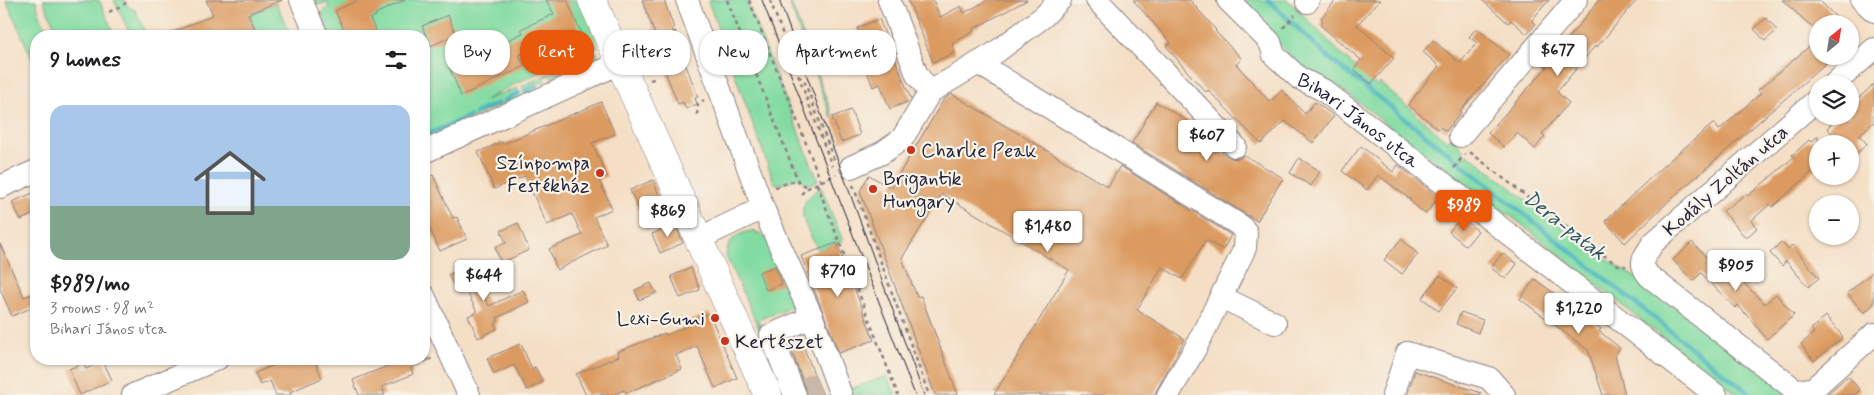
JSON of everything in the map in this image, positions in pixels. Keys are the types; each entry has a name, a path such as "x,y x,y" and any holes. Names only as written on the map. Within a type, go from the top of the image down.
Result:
{"main road":[{"path":"592,0 611,30"},
{"path":"635,75 698,239 807,390"}],"street":[{"path":"301,0 314,30"},
{"path":"687,0 812,317 807,390"},
{"path":"889,0 917,75 930,92"},
{"path":"843,171 882,153 902,139 930,92 996,53 1043,17 1060,0"},
{"path":"1097,0 1235,146"},
{"name":"Bihari János utca","path":"1228,0 1270,42 1274,55 1299,78 1331,96 1716,395"},
{"path":"1464,143 1576,0"},
{"path":"1862,0 1874,11"},
{"path":"1844,75 1874,49"},
{"path":"978,63 1241,226 1246,232 1245,248 1195,349 1168,395"},
{"path":"430,149 604,72"},
{"name":"Kodály Zoltán utca","path":"1642,268 1642,260 1653,243 1809,107"},
{"path":"0,187 30,174"},
{"path":"698,239 766,199"},
{"path":"1642,268 1649,276 1794,389 1814,388 1874,334"},
{"path":"1221,297 1275,323"},
{"path":"430,309 469,395"},
{"path":"807,390 771,335 812,317"},
{"path":"1393,395 1407,353 1489,378 1504,395"},
{"path":"133,395 203,365"}],"path":[{"path":"727,0 797,180 808,188"},
{"path":"749,0 821,182"},
{"path":"770,0 798,76 804,80 843,171 929,395"},
{"path":"109,12 126,4"},
{"path":"1281,30 1304,5"},
{"path":"1464,143 1544,210 1614,262 1620,266 1642,268"},
{"path":"1455,168 1461,159"},
{"path":"801,194 808,188 843,171"},
{"path":"766,199 797,180"},
{"path":"817,184 898,395"}],"green space":[{"path":"6,0 36,0 39,14 46,30 30,30 30,54"},
{"path":"43,0 99,0 112,30 56,30"},
{"path":"114,0 125,0 128,7 135,10 144,30 128,30"},
{"path":"311,0 582,0 592,30 520,30 520,75 534,75 485,100 517,88 520,95 518,100 507,102 430,137 430,30 328,30 322,17 322,12 329,7 327,3 316,5"},
{"path":"746,0 758,30 719,30 708,1"},
{"path":"788,0 790,0 801,30 799,30"},
{"path":"1232,0 1288,0 1345,58 1377,86 1380,83 1447,141 1453,136 1464,152 1461,159 1467,154 1476,160 1558,224 1600,255 1644,283 1792,395 1739,395 1672,345 1516,220 1394,131 1328,79 1321,85"},
{"path":"276,3 288,30 255,30 249,15"},
{"path":"594,35 598,47 594,49"},
{"path":"597,52 601,63 594,66 594,53"},
{"path":"768,55 818,181 808,185 798,178 784,183 776,184 735,75 768,75"},
{"path":"550,75 545,77 545,81 536,84 539,92 535,94 525,93 522,86"},
{"path":"550,75 556,75 557,80 554,81"},
{"path":"816,75 818,75 833,117 831,117"},
{"path":"821,187 843,241 818,250 805,224 803,209 811,194"},
{"path":"751,231 761,233 771,244 796,304 758,320 791,395 789,395 726,256 731,242 737,236"},
{"path":"887,376 896,395 852,395 850,389"}],"building":[{"path":"206,0 282,0 248,14 256,30 178,30 213,15"},
{"path":"358,0 405,0 375,14 376,16 370,19 376,30 344,30 335,11"},
{"path":"546,0 567,0 580,30 521,29 554,14"},
{"path":"642,0 664,0 674,28 672,30 653,30"},
{"path":"908,0 933,0 940,17 961,6 964,13 988,0 1027,0 973,29 974,31 952,44 955,53 933,62"},
{"path":"1133,0 1190,0 1215,31 1242,59 1236,64 1270,102 1282,90 1305,114 1315,102 1334,116 1313,143 1285,121 1261,144 1208,90 1206,92 1192,77 1166,46 1171,43"},
{"path":"1336,0 1380,0 1357,25 1394,58 1371,84 1354,69 1361,60 1320,25 1323,21 1321,18"},
{"path":"1482,0 1549,0 1532,20 1536,24 1527,34 1511,20 1508,23"},
{"path":"1599,0 1637,0 1597,47 1595,46 1557,92 1569,103 1542,134 1545,136 1535,149 1517,133 1504,147 1488,133 1547,67 1544,65 1561,43 1563,45"},
{"path":"1782,0 1819,0 1834,15 1809,15 1809,24"},
{"path":"448,15 454,30 445,30 445,40 430,46 430,30 424,30 422,26"},
{"path":"1766,18 1777,30 1765,41 1754,29"},
{"path":"879,19 883,30 858,30 857,28"},
{"path":"1476,28 1509,55 1460,111 1461,113 1446,131 1440,127 1438,129 1408,105 1439,66 1423,52 1433,40 1460,63 1477,43 1469,37"},
{"path":"520,34 520,68 510,73 510,39"},
{"path":"1809,47 1809,65 1824,65 1812,75 1809,75 1809,78 1672,198 1625,243 1605,221 1665,164 1714,123 1719,130 1761,93 1758,90"},
{"path":"896,62 911,99 890,109 880,84 873,87 868,75 896,75"},
{"path":"453,75 506,75 461,96"},
{"path":"667,75 690,75 698,97 695,98 697,104 686,109 683,102 678,104"},
{"path":"1874,84 1874,122 1859,135 1833,135 1827,128 1830,125 1859,125 1859,98"},
{"path":"952,94 1108,187 1120,166 1231,235 1223,250 1206,240 1182,279 1162,267 1137,310 1185,339 1154,395 994,395 1069,270 942,194 902,258 917,297 921,296 958,395 935,395 860,191 869,175 891,188 944,99"},
{"path":"601,102 615,134 592,143 607,176 599,180 612,209 594,217 607,245 557,270 549,249 582,235 572,214 547,225 525,176 494,189 478,152 502,142 503,144"},
{"path":"1156,102 1201,129 1225,155 1238,159 1244,155 1283,178 1257,221 1132,143"},
{"path":"851,110 860,135 841,142 832,117"},
{"path":"1859,135 1867,144 1859,151"},
{"path":"1809,140 1809,175 1772,207 1770,204 1751,221 1757,228 1746,238 1723,211 1746,194 1748,196 1794,157 1792,155"},
{"path":"1361,146 1393,172 1398,165 1439,197 1425,214 1411,200 1378,175 1367,190 1342,171"},
{"path":"1299,158 1320,171 1311,186 1290,173"},
{"path":"433,175 453,218 457,217 467,239 440,251 430,228 430,176"},
{"path":"653,180 662,203 640,213 630,190"},
{"path":"30,194 30,216 21,220 12,202"},
{"path":"1461,217 1478,231 1466,246 1449,232"},
{"path":"518,223 529,250 501,263 495,247 506,243 501,231"},
{"path":"675,224 683,243 660,253 652,234"},
{"path":"1401,239 1418,254 1402,274 1384,260"},
{"path":"1692,242 1727,279 1733,273 1765,304 1776,294 1794,315 1767,339 1738,305 1735,308 1701,273 1693,281 1673,260"},
{"path":"1781,242 1788,249 1792,245 1819,278 1808,287 1786,261 1782,266 1770,253"},
{"path":"837,243 874,340 839,353 801,256"},
{"path":"0,244 24,297 30,295 30,308 12,316 0,289"},
{"path":"1502,253 1517,264 1506,279 1491,268"},
{"path":"468,265 489,306 523,290 529,302 497,318 498,322 495,324 497,329 478,338 468,316 477,312 466,290 458,294 448,275"},
{"path":"775,266 782,284 766,290 759,272"},
{"path":"691,268 700,290 680,298 671,276"},
{"path":"1874,271 1874,304 1864,313 1847,293"},
{"path":"1440,275 1457,288 1439,311 1422,298"},
{"path":"1535,279 1601,329 1599,331 1620,348 1615,355 1625,395 1603,395 1588,350 1520,299"},
{"path":"651,283 656,293 639,300 635,290"},
{"path":"1461,312 1483,320 1478,333 1456,324"},
{"path":"709,313 737,378 715,388 697,346 676,355 682,369 626,393 624,390 612,395 586,395 576,374 619,356 617,352 665,333 666,335 687,326 686,323"},
{"path":"1826,316 1843,337 1814,361 1801,344 1814,333 1811,329"},
{"path":"521,344 532,369 535,367 543,382 527,390 514,365 494,374 487,358"},
{"path":"803,345 823,395 808,395 791,349"},
{"path":"84,365 86,369 94,365 105,365 112,380 80,395 69,369"},
{"path":"274,365 317,365 322,378 290,392 291,395 276,395 270,381 260,385 255,373"},
{"path":"390,365 418,365 411,368 413,374 382,387 385,395 359,395 353,380"},
{"path":"1415,371 1481,393 1480,395 1407,395"},
{"path":"1848,376 1860,390 1854,395 1826,395"}],"waterway":[{"name":"Dera-patak","path":"1268,0 1329,58 1752,395"},
{"path":"525,91 537,86"},
{"path":"505,100 519,93"},
{"path":"475,113 498,103"},
{"path":"435,131 469,116"}],"tunnel":[{"path":"799,391 818,383"}],"tram line":[{"path":"762,0 915,395"},
{"path":"779,0 924,395"}],"place":[{"name":"Charlie Peak","path":"911,150"},
{"name":"Színpompa Festékház","path":"600,173"},
{"name":"Brigantik Hungary","path":"873,189"},
{"name":"Lexi-Gumi","path":"715,318"},
{"name":"Kertészet","path":"725,341"}]}
